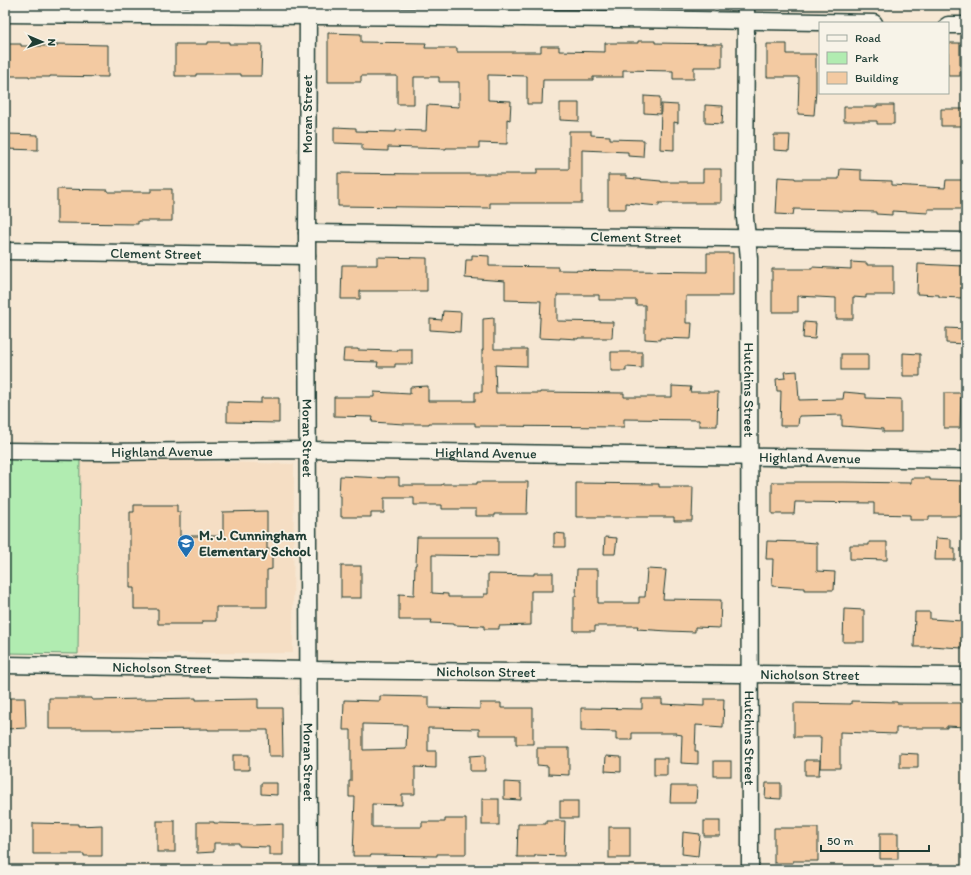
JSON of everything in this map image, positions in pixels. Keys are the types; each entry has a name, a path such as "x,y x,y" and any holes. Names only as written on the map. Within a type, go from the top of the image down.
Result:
{"street":[{"path":"5,14 308,10 746,13 861,22"},
{"name":"Moran Street","path":"308,10 306,233 309,870"},
{"name":"Hutchins Street","path":"746,13 745,218 749,258 750,870"},
{"path":"949,25 966,25"},
{"name":"Clement Street","path":"306,233 966,241"},
{"name":"Clement Street","path":"5,251 307,256"},
{"name":"Highland Avenue","path":"5,451 109,452 307,450 966,460"},
{"name":"Nicholson Street","path":"5,665 308,670 966,676"}],"shaded area":[{"name":"M. J. Cunningham Elementary School","path":"80,458 294,464 293,653 78,654"}],"green space":[{"path":"80,458 78,654 5,653 5,459"}],"building":[{"path":"328,33 361,34 361,42 426,43 425,48 457,48 457,52 541,52 541,46 559,46 559,51 605,52 605,43 638,43 638,41 655,41 655,43 722,44 722,67 694,67 694,79 673,79 673,71 623,70 623,77 593,77 593,80 543,80 542,104 527,104 527,76 488,75 488,100 511,101 510,120 507,119 507,144 479,143 479,148 446,149 388,147 388,151 362,150 362,144 334,143 334,127 356,128 356,131 426,131 427,105 459,107 459,82 439,82 439,77 414,77 414,104 397,104 397,76 361,76 361,82 328,82"},
{"path":"208,42 229,42 229,44 262,44 261,76 241,76 241,74 196,74 196,76 175,76 175,44 208,44"},
{"path":"949,43 960,43 960,76 949,76"},
{"path":"5,44 21,44 21,46 57,46 57,44 108,45 108,77 5,76"},
{"path":"767,44 787,44 787,54 816,54 816,91 814,115 798,114 799,77 767,77"},
{"path":"644,96 660,97 660,114 644,113"},
{"path":"560,103 579,103 579,121 560,120"},
{"path":"661,104 678,105 678,123 674,122 674,150 660,149"},
{"path":"705,105 723,106 722,124 705,123"},
{"path":"877,105 894,105 894,124 877,124 877,121 844,121 844,107 877,107"},
{"path":"941,109 966,109 966,125 941,126"},
{"path":"569,131 591,131 591,135 610,136 610,139 644,140 643,157 628,156 628,152 582,150 582,203 490,203 490,208 338,206 338,173 537,174 537,169 569,169"},
{"path":"7,134 38,135 38,150 6,149"},
{"path":"774,135 790,135 789,151 774,150"},
{"path":"703,169 721,169 721,203 659,203 659,206 626,203 626,209 608,209 608,175 626,175 626,178 661,182 703,182"},
{"path":"840,169 861,170 861,180 892,181 892,185 945,188 946,180 962,180 962,209 928,209 928,213 892,211 892,215 876,214 876,212 794,209 793,215 776,214 778,177 795,179 839,179"},
{"path":"57,189 108,190 108,192 151,192 151,189 172,189 172,221 138,221 138,224 57,223"},
{"path":"707,253 733,253 733,296 686,296 686,323 692,323 691,339 645,339 645,305 636,305 636,300 599,300 599,295 557,295 557,321 613,322 612,338 539,338 541,301 505,300 505,281 465,278 466,260 472,260 472,255 489,256 489,266 558,267 558,270 707,272"},
{"path":"377,257 427,258 427,291 360,291 360,299 341,299 342,265 377,265"},
{"path":"851,262 867,263 867,265 893,265 893,295 866,295 866,298 853,297 853,319 836,319 836,298 798,296 798,312 772,312 772,269 812,269 812,267 851,269"},
{"path":"918,264 963,266 962,298 917,294"},
{"path":"443,311 461,312 460,332 430,330 430,319 442,320"},
{"path":"494,318 494,349 527,349 527,366 495,365 496,393 624,393 624,397 672,397 672,386 691,387 690,392 718,392 717,426 699,426 699,420 624,419 624,427 475,426 475,423 404,424 372,422 373,417 334,416 334,397 374,397 374,392 410,394 410,387 428,386 428,401 475,401 475,392 482,392 483,319"},
{"path":"804,322 816,323 815,339 803,338"},
{"path":"946,328 966,329 966,344 946,343"},
{"path":"344,349 397,351 398,349 412,349 412,364 395,364 395,367 377,367 378,362 343,361"},
{"path":"611,352 642,352 642,368 626,367 626,371 611,371"},
{"path":"903,353 920,354 920,376 903,376"},
{"path":"841,354 868,354 868,370 841,370"},
{"path":"797,371 799,400 843,399 844,392 866,394 866,398 901,399 901,432 883,432 883,429 842,426 842,415 799,416 798,426 780,426 781,391 777,391 776,379 785,378 784,372"},
{"path":"944,393 961,393 960,428 944,428"},
{"path":"261,398 279,398 279,423 227,422 227,402 261,403"},
{"path":"340,476 385,478 399,477 399,485 528,482 527,514 495,514 495,516 476,516 476,509 442,509 442,505 414,505 414,498 384,498 384,513 371,513 371,517 341,517 341,496 339,496"},
{"path":"911,478 963,481 962,516 929,516 929,520 910,520 910,515 874,514 874,503 795,502 794,514 772,514 772,482 911,483"},
{"path":"576,483 659,484 659,487 693,487 692,521 674,521 674,517 576,517"},
{"path":"134,505 177,505 177,512 180,512 180,536 223,536 223,512 267,511 267,549 272,549 272,569 267,570 267,607 216,607 216,621 202,621 202,624 158,624 158,609 134,609 134,588 130,588 130,512 134,512"},
{"path":"554,533 565,534 565,547 554,547"},
{"path":"417,537 498,537 498,556 432,555 432,593 448,594 448,597 484,597 484,594 488,594 488,574 534,575 534,573 553,573 553,591 531,591 531,625 499,626 499,629 484,629 484,626 431,623 432,620 399,620 399,594 414,595"},
{"path":"605,537 617,538 615,554 604,554"},
{"path":"936,538 951,539 951,548 955,548 955,560 935,560"},
{"path":"767,541 817,543 817,571 835,572 834,590 804,590 804,588 772,586 773,559 766,559"},
{"path":"869,542 887,542 887,560 850,559 850,545 869,545"},
{"path":"341,566 361,566 361,598 341,598"},
{"path":"577,569 598,569 598,603 639,603 639,597 645,597 647,569 666,570 663,599 721,600 720,628 695,627 695,632 637,629 638,626 595,626 595,631 574,631 574,596 576,596"},
{"path":"844,609 864,610 864,642 843,642"},
{"path":"915,612 930,612 930,619 963,621 962,648 930,646 914,647"},
{"path":"380,696 429,697 429,708 480,709 480,703 501,703 501,708 533,708 533,744 516,744 516,735 479,735 479,729 428,728 428,751 436,751 436,768 415,767 415,794 402,794 402,805 372,804 372,827 422,827 422,822 445,822 445,819 466,819 466,854 437,854 437,856 353,856 355,797 349,797 349,781 351,781 351,730 343,730 344,700 380,701","holes":["363,724 407,725 406,749 363,750"]},
{"path":"8,698 25,698 26,728 8,729"},
{"path":"49,698 92,698 92,700 196,698 196,700 258,699 258,708 282,708 283,756 269,756 268,730 49,729"},
{"path":"642,699 662,699 662,704 704,706 704,699 724,699 723,727 696,725 695,751 698,751 698,764 681,763 682,735 676,733 632,733 632,740 616,740 616,732 581,731 581,708 642,709"},
{"path":"851,701 966,703 966,727 947,726 947,728 896,728 896,734 840,732 840,768 820,768 821,737 794,737 794,703 851,704"},
{"path":"537,748 569,748 569,775 548,774 548,766 537,765"},
{"path":"900,753 918,754 918,768 900,768"},
{"path":"233,755 249,755 249,770 233,770"},
{"path":"485,755 485,771 470,771 470,756"},
{"path":"606,756 621,757 621,772 605,771"},
{"path":"654,758 667,758 667,775 654,775"},
{"path":"805,760 820,760 819,775 805,775"},
{"path":"714,761 731,761 731,776 714,776"},
{"path":"504,782 521,783 521,800 504,799"},
{"path":"261,783 277,783 277,795 261,794"},
{"path":"766,783 781,783 781,799 765,798"},
{"path":"671,786 697,786 696,803 670,803"},
{"path":"482,799 499,799 499,825 482,825"},
{"path":"560,801 578,801 578,818 560,818"},
{"path":"157,821 175,821 175,852 157,852"},
{"path":"546,821 565,821 564,856 535,855 535,857 517,857 518,824 546,824"},
{"path":"704,821 720,821 720,836 704,836"},
{"path":"197,822 253,825 283,824 283,855 269,855 269,847 239,846 239,843 214,843 214,852 197,853"},
{"path":"33,823 78,824 78,826 102,825 102,856 84,856 84,854 33,854"},
{"path":"609,827 630,827 630,858 609,858"},
{"path":"774,828 818,828 818,861 774,863"},
{"path":"683,832 700,834 698,856 682,854"},
{"path":"880,833 898,833 898,859 880,859"}],"place":[{"name":"M. J. Cunningham Elementary School","path":"186,558"}]}
